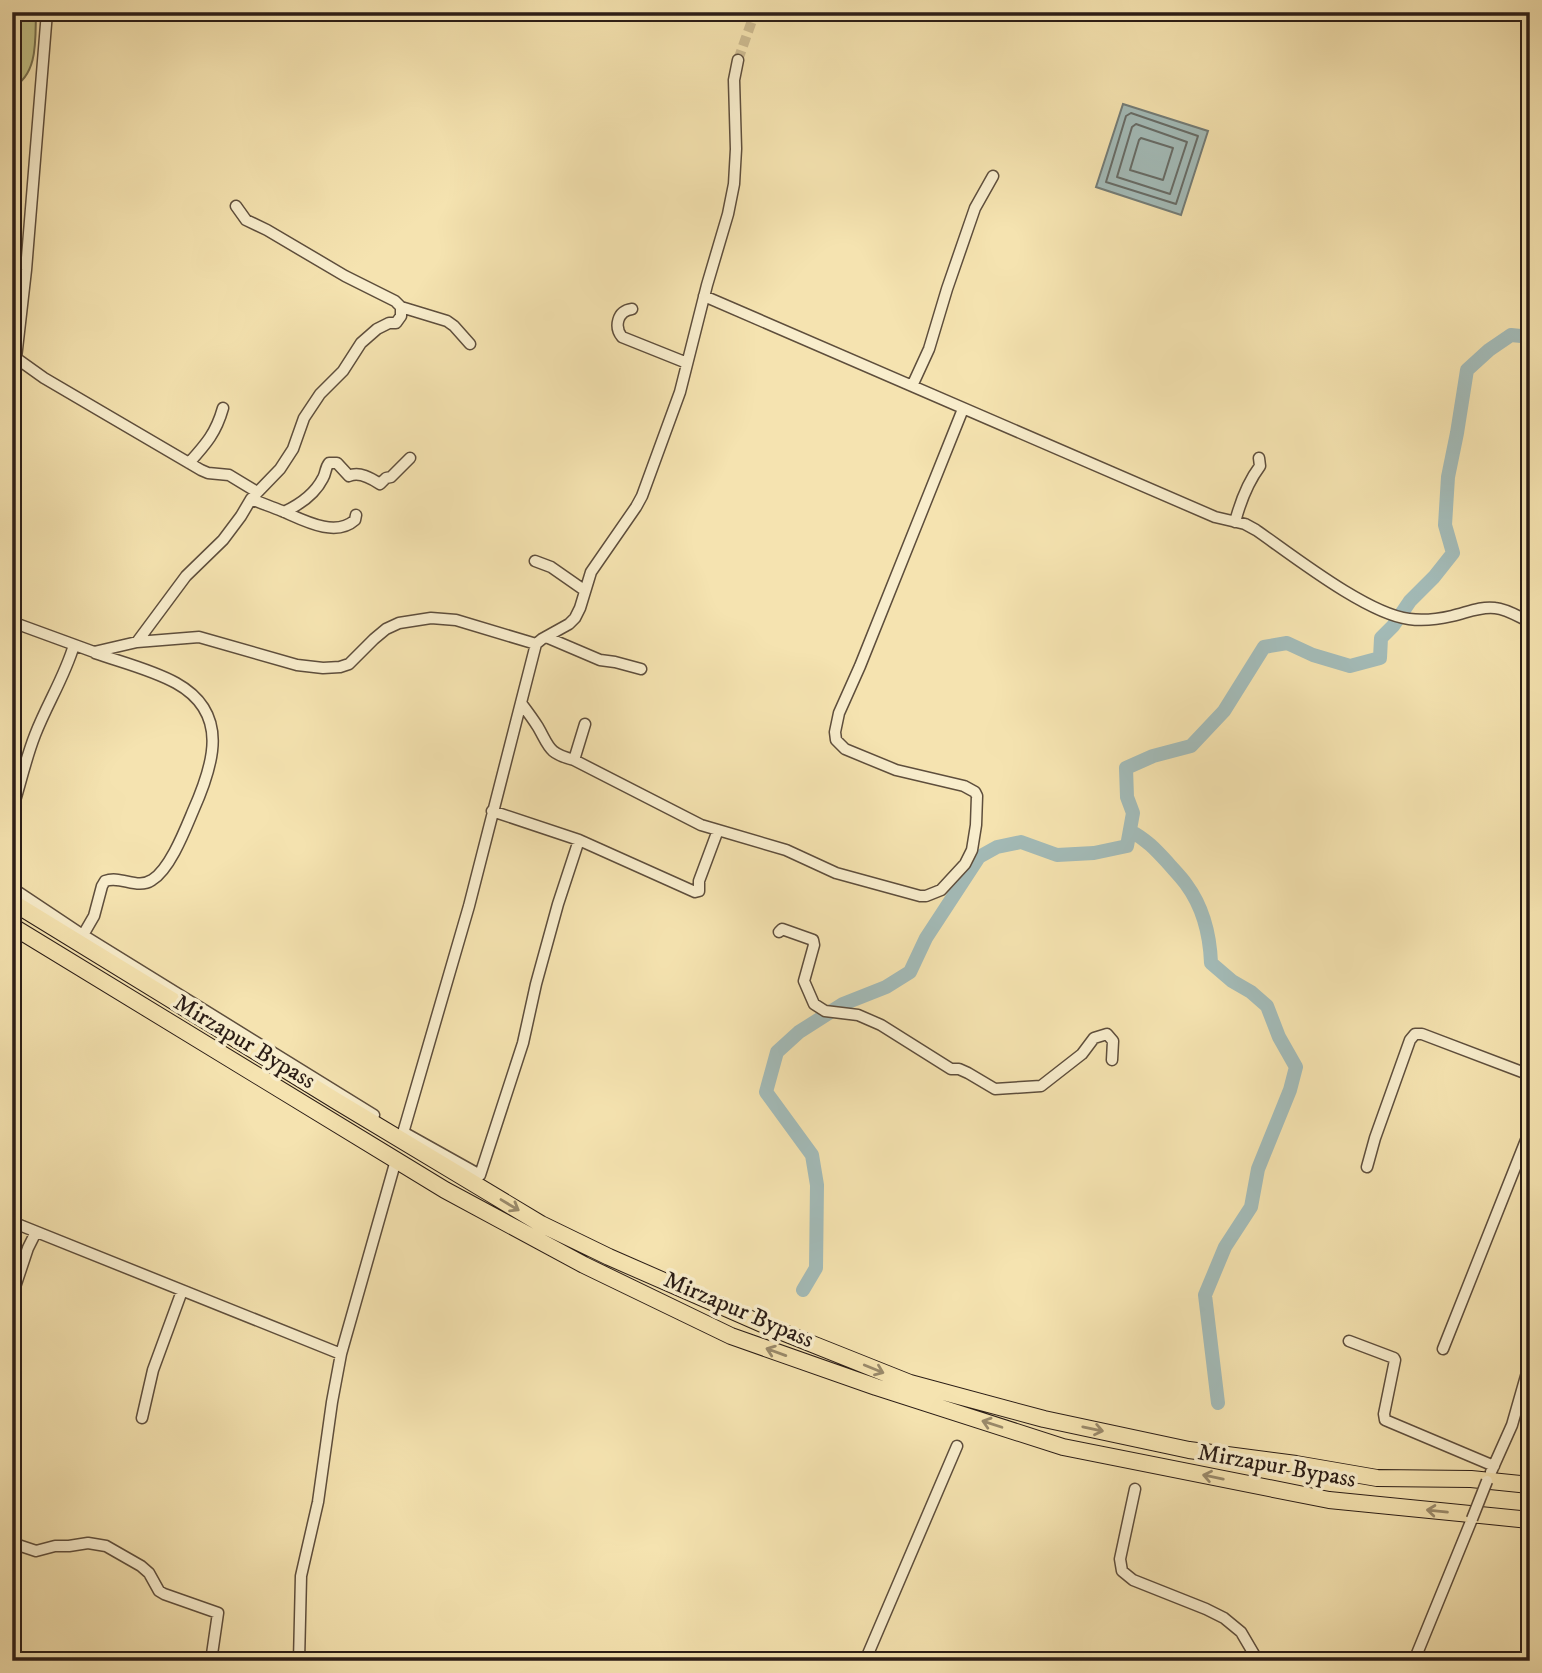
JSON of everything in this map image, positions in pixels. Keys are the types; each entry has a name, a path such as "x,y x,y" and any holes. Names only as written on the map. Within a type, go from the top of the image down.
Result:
{"highway":[{"path":"12,902 541,1224 762,1324 910,1383 1044,1419 1189,1450 1377,1478 1471,1479 1490,1474 1530,1486"},
{"name":"Mirzapur Bypass","path":"12,926 445,1190 584,1265 731,1336 876,1387 1063,1447 1329,1500 1530,1520"}],"street":[{"path":"12,374 16,358 17,299 26,270 47,12"},
{"path":"403,1133 469,906 536,644 569,625 575,618 591,572 642,496 680,392 734,184 734,80 738,60"},
{"path":"912,386 929,349 975,208 993,176"},
{"path":"236,206 246,219 345,276 395,301 401,307 447,321 470,344"},
{"path":"704,296 1215,517 1256,530 1368,604 1400,617 1422,620 1481,608 1494,608 1530,622"},
{"path":"137,642 186,576 232,529 254,495 280,469 304,418 320,394 343,371 369,334 400,319 401,307"},
{"path":"632,309 622,312 620,316 618,329 622,337 687,363"},
{"path":"16,358 44,378 189,463 208,473 229,475 254,495 299,519 324,527 345,528 355,520 356,515"},
{"path":"189,463 218,426 223,408"},
{"path":"521,703 538,727 548,748 554,753 574,760 701,825 786,850 836,873 920,896 941,890 965,864 972,850 976,825 975,792 964,786 897,770 845,749 836,740 835,732 839,713 963,409"},
{"path":"284,512 297,506 313,493 324,477 329,463 337,463 349,476 361,475 380,484 410,458"},
{"path":"1235,522 1239,505 1260,466 1259,458"},
{"path":"535,561 551,566 584,590"},
{"path":"94,652 137,642 199,637 311,668 340,667 349,664 386,629 414,620 444,618 536,644"},
{"path":"12,622 174,682 186,689 205,709 213,733 208,773 197,803 166,865 155,878 143,884 116,879 105,881 94,916 83,935"},
{"path":"546,637 600,660 641,669"},
{"path":"15,804 35,734 69,663 74,645"},
{"path":"574,760 585,724"},
{"path":"492,811 579,840 698,892 699,881 718,830"},
{"path":"12,888 83,935 403,1133 481,1175 523,1043 554,917 579,840"},
{"path":"779,932 782,929 813,940 804,981 814,1004 825,1011 858,1015 951,1069 968,1073 995,1089 1041,1086 1082,1054 1094,1038 1107,1034 1113,1041 1112,1060"},
{"path":"1367,1167 1410,1040 1415,1034 1422,1034 1529,1072"},
{"path":"1443,1349 1530,1130"},
{"path":"299,1661 301,1576 318,1502 341,1354 396,1160"},
{"path":"12,1222 341,1354"},
{"path":"12,1296 36,1232"},
{"path":"142,1418 153,1370 182,1291"},
{"path":"1349,1341 1395,1360 1384,1413 1385,1420 1490,1474"},
{"path":"1414,1661 1512,1425 1530,1362"},
{"path":"865,1661 957,1446"},
{"path":"1135,1489 1120,1559 1122,1571 1133,1580 1224,1618 1241,1632 1258,1661"},
{"path":"12,1544 36,1550 88,1543 106,1546 136,1562 149,1573 162,1593 216,1611 218,1617 211,1661"}],"shaded area":[{"path":"12,12 36,12 31,65 21,82 12,88"}],"water":[{"path":"1123,104 1208,131 1181,215 1096,187"}],"waterway":[{"path":"1530,51 1527,78 1530,92"},
{"path":"803,1290 816,1268 817,1185 812,1155 766,1092 777,1052 799,1032 843,1004 886,987 910,972 926,938 979,857 997,847 1021,842 1057,855 1094,853 1127,846 1133,813 1127,797 1126,768 1153,756 1191,746 1224,711 1264,647 1287,643 1313,655 1350,666 1380,658 1381,638 1453,553 1445,525 1448,477 1467,370 1511,335 1530,337"},
{"path":"1130,831 1155,849 1186,884 1197,902 1204,922 1211,963 1267,1006 1279,1037 1296,1067 1290,1090 1258,1169 1251,1207 1225,1247 1205,1295 1218,1403"}],"tunnel":[{"path":"738,60 755,12"}]}
